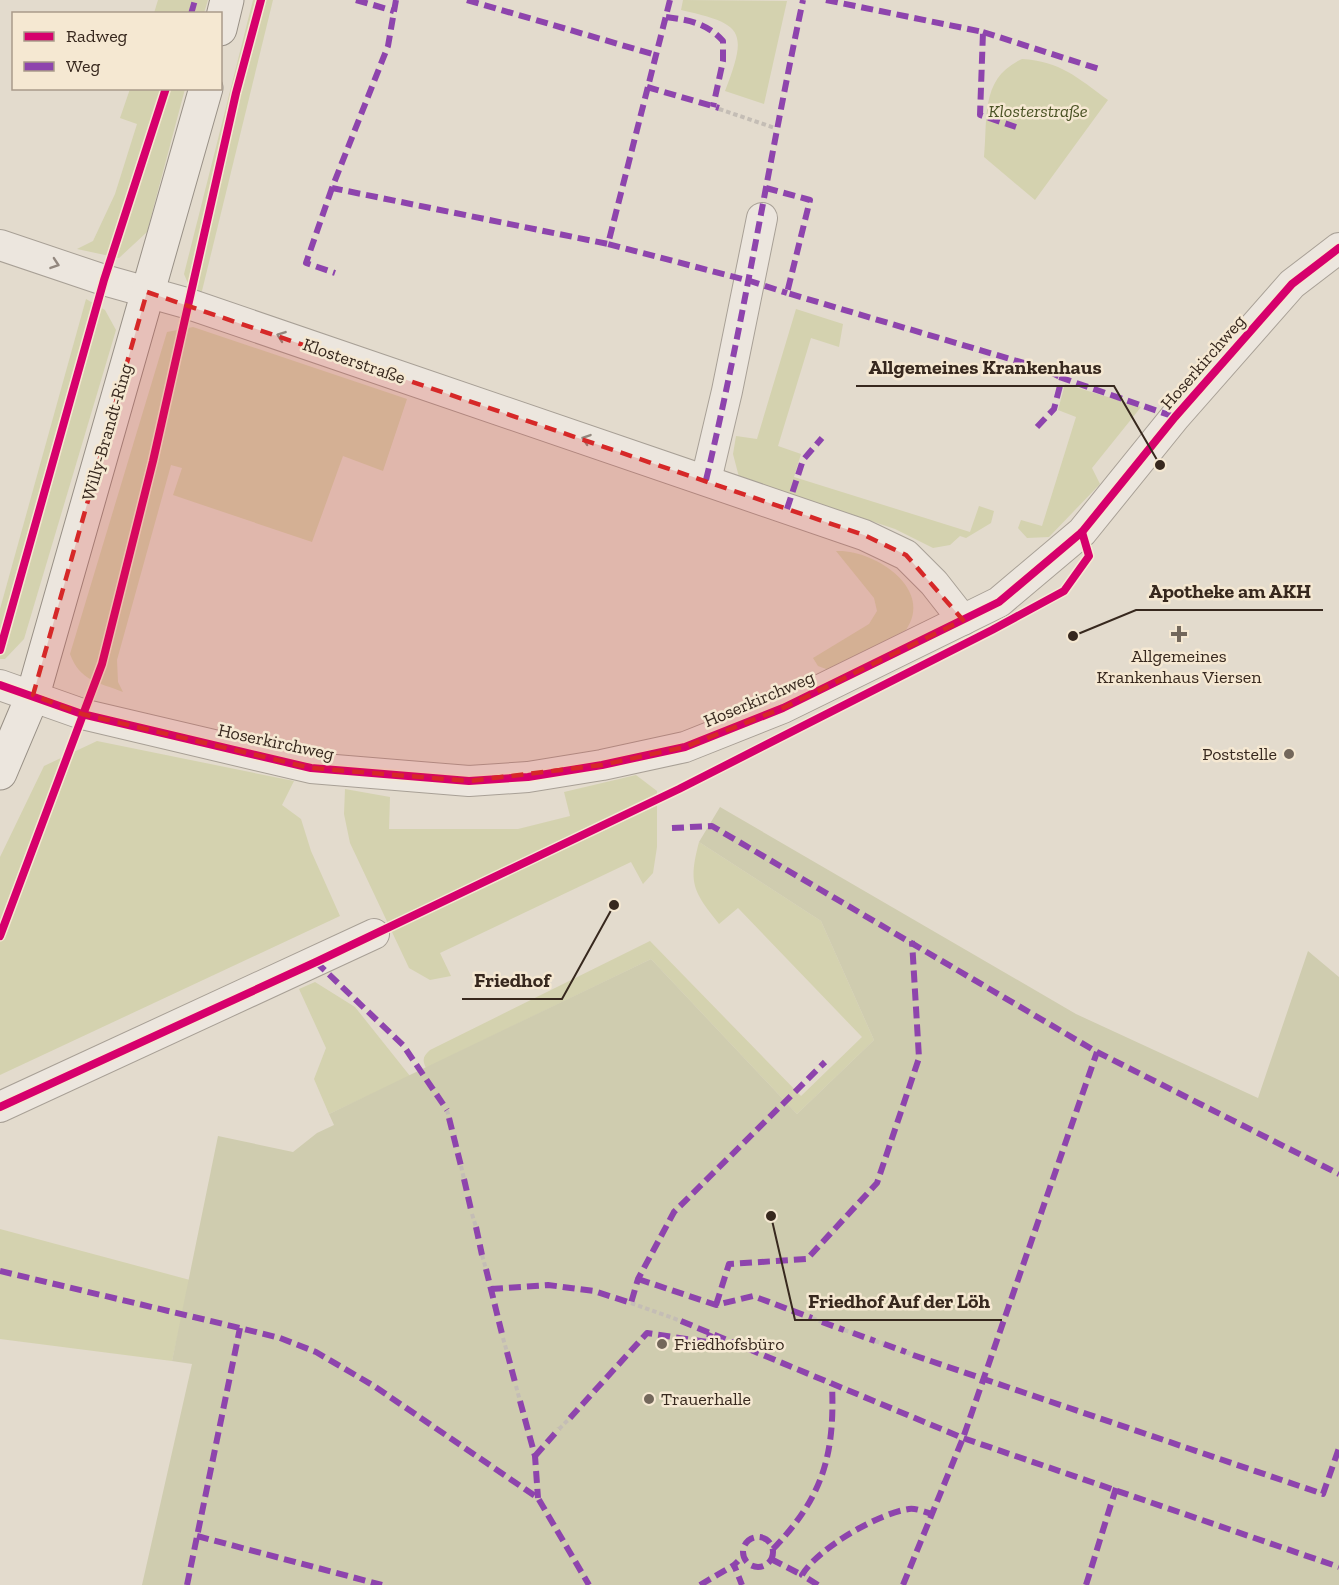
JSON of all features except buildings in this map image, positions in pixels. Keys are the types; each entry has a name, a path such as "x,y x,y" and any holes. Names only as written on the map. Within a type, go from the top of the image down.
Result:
{"main road":[{"path":"222,21 227,0"},
{"name":"Willy-Brandt-Ring","path":"0,773 33,695 205,90"}],"street":[{"path":"706,480 728,391 762,218"},
{"name":"Klosterstraße","path":"0,245 186,303 864,536 906,555 934,584 963,620"},
{"name":"Hoserkirchweg","path":"0,685 82,714 311,768 402,778 481,780 602,765 685,747 783,708 999,602 1082,532 1175,417 1292,284 1339,248"},
{"path":"0,1107 374,934"}],"path":[{"path":"719,109 776,128"},
{"path":"447,1110 449,1118"},
{"path":"461,1166 464,1179"},
{"path":"472,1214 476,1227"},
{"path":"482,1255 486,1269"},
{"path":"631,1303 681,1321"},
{"path":"812,1318 822,1322"},
{"path":"844,1330 853,1333"},
{"path":"503,1338 507,1352"},
{"path":"875,1341 884,1344"},
{"path":"906,1352 913,1355"},
{"path":"516,1386 520,1401"},
{"path":"560,1429 570,1418"}],"highlighted area":[{"path":"147,292 864,535 906,555 963,620 783,708 685,747 602,765 469,781 311,768 82,714 33,695"}],"green space":[{"path":"158,0 208,0 204,12 154,12"},
{"path":"253,0 273,0 201,295 189,286 184,274"},
{"path":"683,0 787,1 764,104 725,91 737,55 738,43 735,33 729,26 718,20 681,10"},
{"name":"Klosterstraße","path":"1022,59 1035,60 1058,67 1078,78 1108,100 1035,200 984,157 987,113 993,88 1008,67"},
{"path":"130,90 185,90 147,232 119,258 77,249 93,241 115,194 137,124 120,118"},
{"path":"86,299 105,310 116,330 24,639 5,659 0,659 0,609"},
{"path":"796,309 843,324 839,347 811,338 778,446 801,454 794,477 970,532 979,506 994,511 991,523 966,538 960,536 950,545 933,548 895,529 739,477 733,454 736,436 757,439"},
{"path":"193,327 407,399 383,471 343,456 312,542 173,495 182,468 171,465 117,660 118,682 123,692 98,683 85,675 74,663 70,654 167,332"},
{"path":"1065,384 1141,407 1092,468 1100,484 1049,537 1027,538 1018,528 1021,520 1042,526 1076,417 1058,410"},
{"path":"836,551 851,552 867,557 896,574 907,586 913,600 913,615 906,630 829,670 818,666 813,658 869,624 877,611 874,598"},
{"path":"97,741 294,781 282,805 301,819 311,851 340,916 0,1075 0,857 44,766"},
{"path":"636,775 657,791 657,847 653,873 643,884 631,862 440,953 451,976 430,980 409,968 350,843 344,814 345,789 390,797 389,829 518,829 570,816 564,792"},
{"path":"699,842 821,921 874,1040 797,1114 651,959 426,1068 424,1058 430,1050 650,941 801,1096 862,1037 738,908 719,924 703,903 695,886 694,868"},
{"path":"315,982 355,1007 410,1076 329,1114 314,1079 326,1048 299,989"},
{"path":"0,1229 190,1280 172,1361 0,1339"}],"shaded area":[{"path":"720,807 1076,1014 1258,1098 1308,951 1339,977 1339,1585 142,1585 192,1364 172,1361 218,1136 293,1152 317,1133 334,1125 329,1114 651,959 797,1114 874,1040 821,921 699,842"}],"marked path":[{"path":"192,12 195,0"},
{"path":"356,0 394,11"},
{"path":"396,0 388,46 332,188 608,244"},
{"path":"467,0 656,55"},
{"path":"670,0 608,244 750,281 787,293"},
{"path":"706,480 720,420 803,0"},
{"path":"826,0 983,32 980,115 1016,127"},
{"path":"666,17 697,23 711,30 723,41 723,61 713,107"},
{"path":"983,32 1099,69"},
{"path":"647,87 719,108"},
{"path":"332,188 306,263 335,273"},
{"path":"766,188 810,200 787,293 1044,369 1062,378"},
{"path":"1037,427 1054,409 1062,378 1175,417"},
{"path":"787,509 803,460 822,438"},
{"path":"672,828 712,826 1097,1052 1339,1174"},
{"path":"716,1305 729,1264 807,1259 877,1183 919,1058 912,941"},
{"path":"316,962 403,1045 447,1110"},
{"path":"903,1585 963,1438 1097,1052"},
{"path":"491,1289 548,1285 594,1291 631,1303 638,1279 674,1212 825,1062"},
{"path":"449,1118 461,1166"},
{"path":"464,1179 472,1214"},
{"path":"476,1227 482,1255"},
{"path":"486,1269 503,1338"},
{"path":"0,1271 280,1338 316,1352 374,1386 538,1498 589,1585"},
{"path":"638,1279 716,1305 753,1296 812,1318"},
{"path":"681,1321 963,1438 1339,1567"},
{"path":"822,1322 844,1330"},
{"path":"187,1585 240,1328"},
{"path":"570,1418 647,1333 707,1342 711,1333"},
{"path":"853,1333 875,1341"},
{"path":"884,1344 906,1352"},
{"path":"507,1352 516,1386"},
{"path":"913,1355 1323,1494 1339,1448"},
{"path":"773,1549 804,1511 822,1474 831,1432 832,1384"},
{"path":"520,1401 535,1456 538,1498"},
{"path":"535,1456 559,1429"},
{"path":"1086,1585 1116,1488"},
{"path":"818,1585 802,1575 821,1554 850,1533 896,1512 912,1509 932,1514"},
{"path":"197,1536 382,1585"},
{"path":"758,1537 769,1541 773,1552 769,1563 758,1567 747,1563 743,1552 747,1541 758,1537"},
{"path":"771,1559 802,1575"},
{"path":"738,1561 734,1565 742,1585"},
{"path":"700,1585 734,1565"}],"cycle path":[{"path":"0,936 102,664 153,461 236,93 261,0"},
{"path":"0,650 104,280 165,90"},
{"path":"0,685 82,714 311,768 469,781 528,777 602,765 685,747 783,708 999,602 1082,532 1175,417 1292,284 1339,248"},
{"path":"0,1107 316,962 679,789 992,630 1064,591 1089,556 1082,532"}],"place":[{"name":"Allgemeines Krankenhaus","path":"1160,465"},
{"name":"Allgemeines Krankenhaus Viersen","path":"1179,634"},
{"name":"Apotheke am AKH","path":"1073,636"},
{"name":"Poststelle","path":"1289,754"},
{"name":"Friedhof","path":"614,905"},
{"name":"Friedhof Auf der Löh","path":"771,1216"},
{"name":"Friedhofsbüro","path":"662,1344"},
{"name":"Trauerhalle","path":"649,1399"}]}
